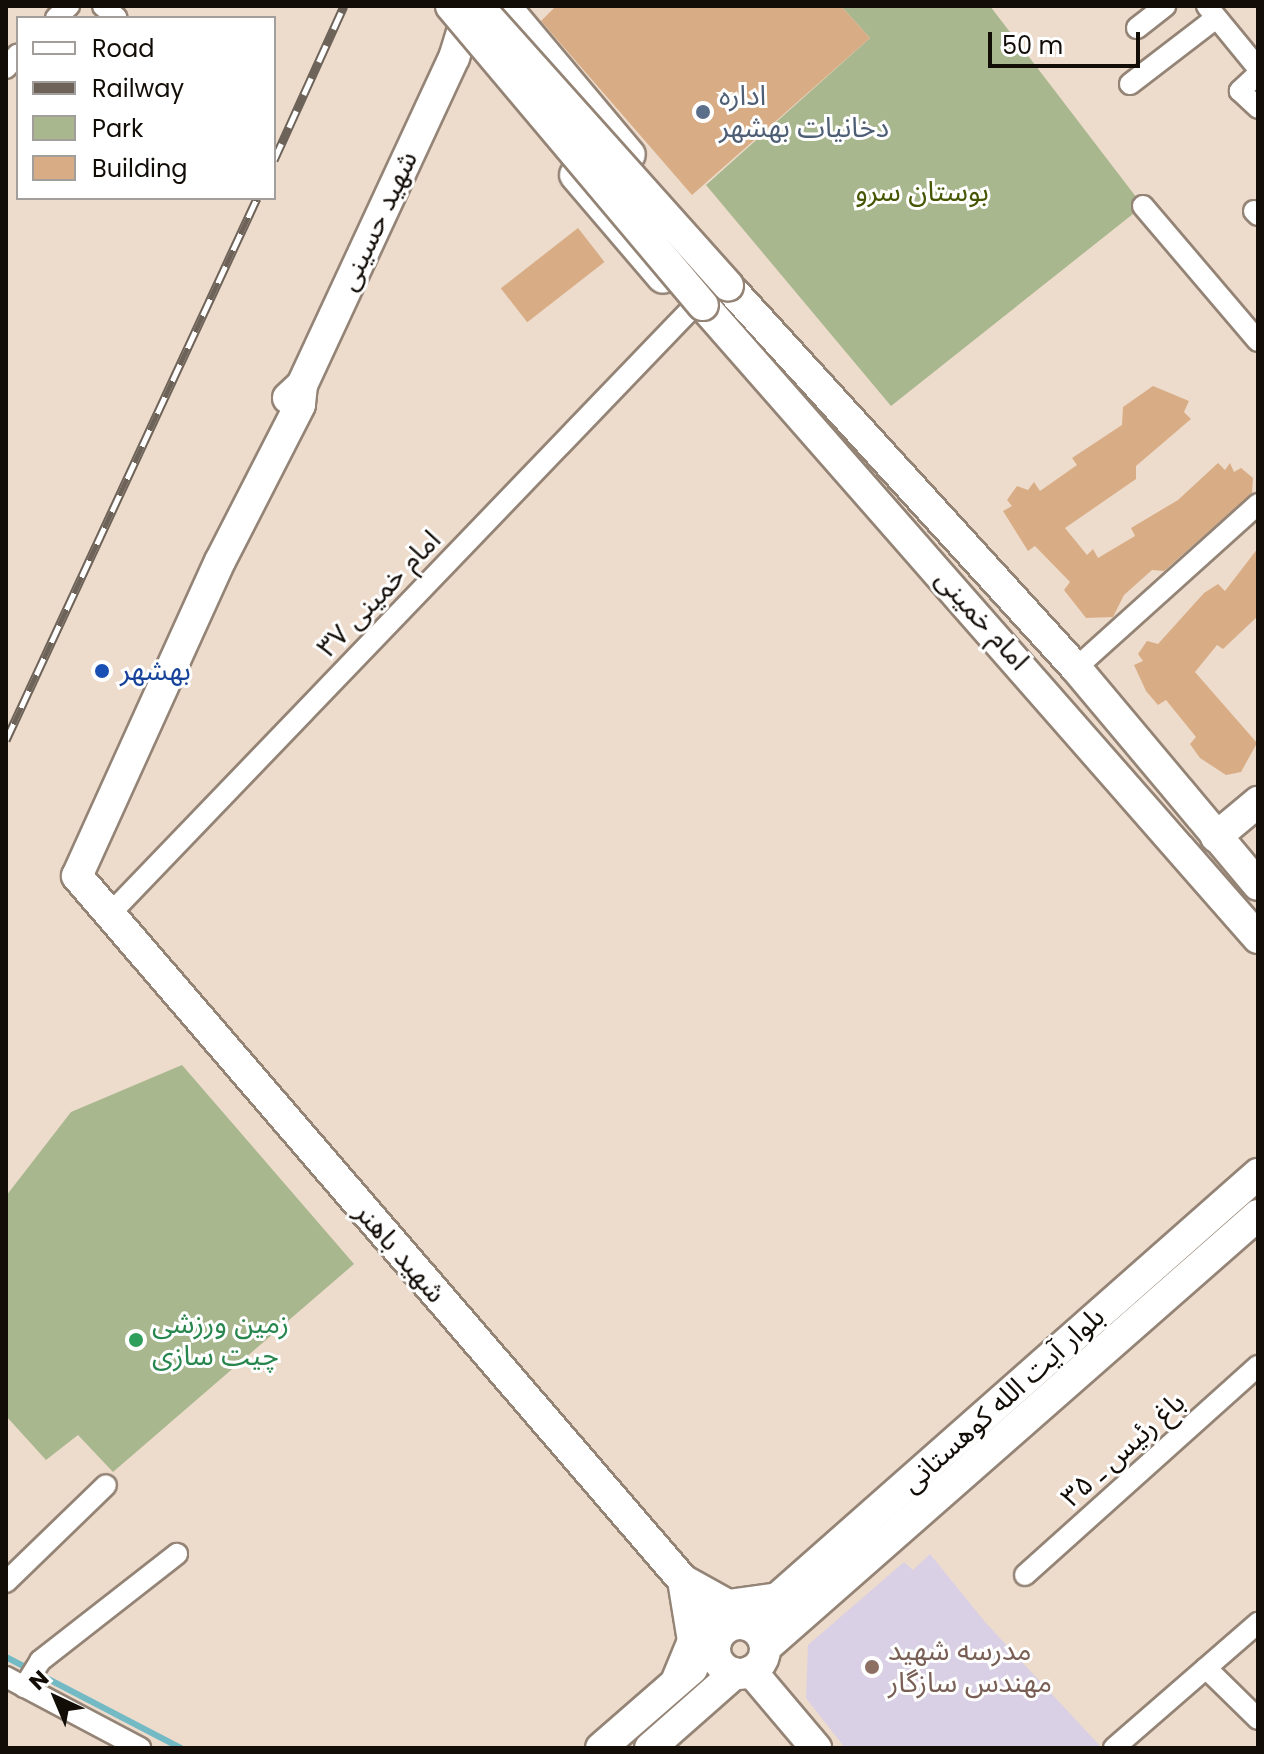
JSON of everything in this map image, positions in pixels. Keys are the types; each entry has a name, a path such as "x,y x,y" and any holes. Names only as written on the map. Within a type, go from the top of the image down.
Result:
{"main road":[{"name":"امام خمینی","path":"478,6 733,292 1076,668 1258,885"},
{"name":"شهید حسینی","path":"77,876 220,561 221,533 285,402 302,385 461,30 494,6"},
{"path":"505,6 553,66 731,270 733,292"},
{"path":"461,30 514,98 704,312"},
{"path":"461,30 704,312"},
{"path":"514,98 553,66"},
{"name":"امام خمینی","path":"704,312 1099,752 1258,938"},
{"path":"1099,752 1127,728"},
{"path":"1216,837 1258,802"},
{"name":"شهید باهنر","path":"77,876 107,917 683,1580 816,1748"},
{"name":"بلوار آیت الله کوهستانی","path":"650,1748 697,1707 780,1597 1258,1174"},
{"name":"بلوار آیت الله کوهستانی","path":"601,1748 676,1682 740,1649 1258,1215"},
{"path":"683,1580 728,1605 780,1597"},
{"path":"676,1682 693,1641 683,1580"},
{"path":"697,1707 733,1695 780,1705"}],"street":[{"path":"1137,28 1165,6"},
{"path":"1130,84 1212,12 1258,71 1240,91 1258,108"},
{"path":"1143,206 1258,341"},
{"name":"امام خمینی ۳۷","path":"107,917 704,312"},
{"path":"1076,668 1258,504"},
{"name":"باغ رئیس ـ ۳۵","path":"1025,1575 1258,1366"},
{"path":"6,1582 106,1485"},
{"path":"126,1745 15,1682 177,1554"},
{"path":"1114,1748 1258,1623"},
{"path":"1206,1668 1258,1719"}],"shaded area":[{"path":"930,1554 985,1622 1102,1748 845,1748 806,1698 808,1645 904,1562 913,1570"}],"green space":[{"name":"بوستان سرو","path":"841,6 990,6 1143,206 891,406 706,185 870,38"},
{"name":"زمین ورزشی چیت سازی","path":"182,1065 354,1264 113,1472 78,1435 46,1460 6,1416 6,1196 71,1112"}],"building":[{"name":"اداره دخانیات بهشهر","path":"556,6 841,6 870,38 692,195 541,21"},
{"path":"578,228 604,262 527,322 501,288"},
{"path":"1153,386 1189,401 1184,412 1191,419 1136,466 1136,479 1065,528 1087,555 1093,549 1098,558 1135,536 1131,528 1178,500 1218,463 1225,470 1230,463 1234,472 1241,468 1253,478 1252,493 1164,571 1152,570 1124,595 1113,617 1086,618 1064,590 1070,582 1035,546 1028,551 1003,511 1012,506 1007,500 1017,486 1028,490 1034,482 1040,491 1077,465 1072,458 1122,425 1123,407"},
{"path":"1258,548 1258,616 1223,649 1217,645 1195,672 1257,743 1241,772 1226,775 1200,758 1190,744 1196,737 1166,700 1158,705 1146,691 1134,665 1143,661 1138,654 1147,641 1158,644 1204,593 1218,584 1225,591"}],"waterway":[{"path":"6,1657 181,1748"}],"railway":[{"path":"276,156 344,6"},
{"path":"6,740 256,200"}],"place":[{"name":"اداره دخانیات بهشهر","path":"703,112"},
{"name":"بهشهر","path":"102,671"},
{"name":"زمین ورزشی چیت سازی","path":"136,1340"},
{"name":"مدرسه شهید مهندس سازگار","path":"872,1667"}]}
